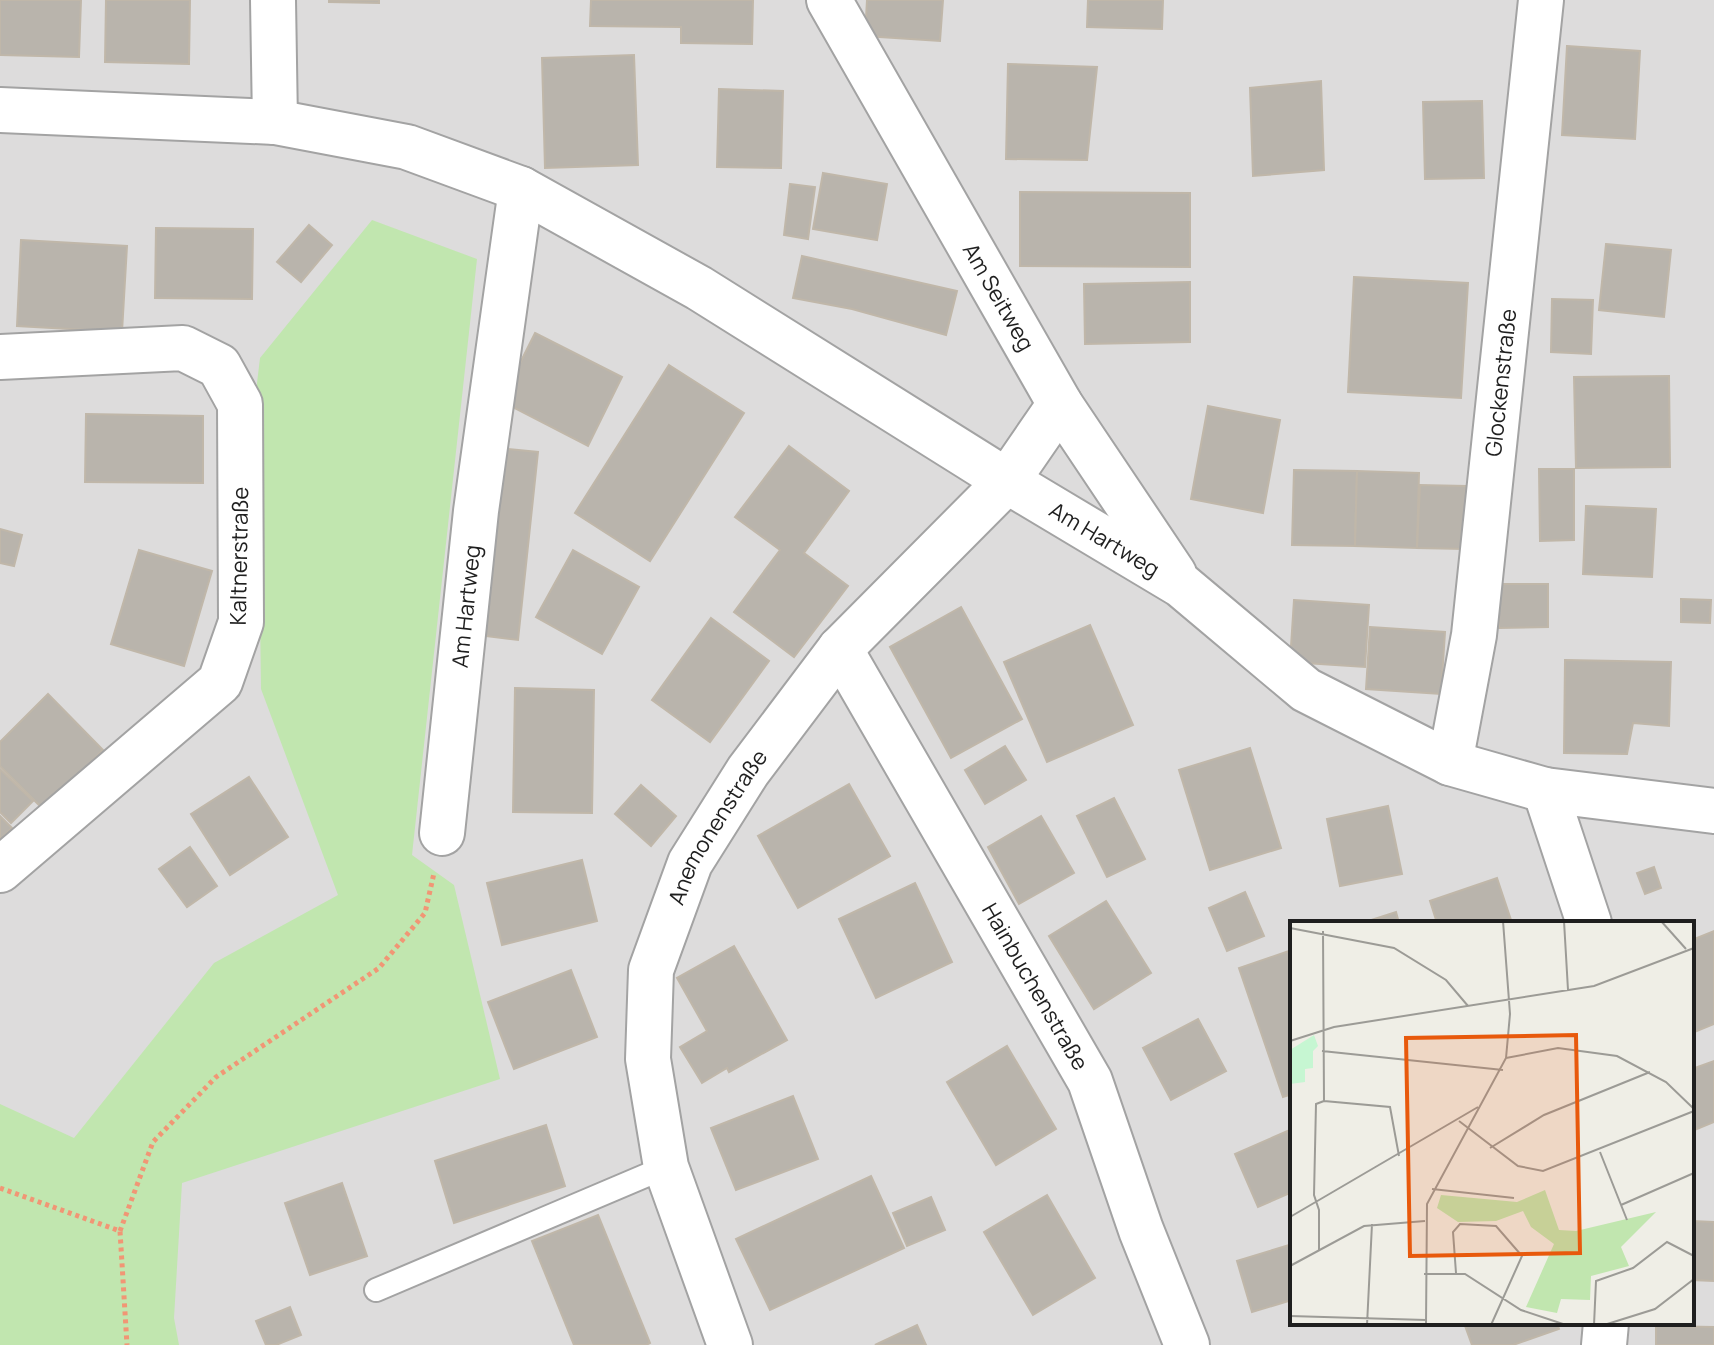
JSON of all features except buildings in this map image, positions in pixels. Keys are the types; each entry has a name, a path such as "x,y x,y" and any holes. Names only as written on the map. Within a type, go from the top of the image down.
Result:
{"street":[{"path":"273,0 275,122"},
{"name":"Am Seitweg","path":"829,0 1060,404 1181,585"},
{"name":"Glockenstraße","path":"1450,763 1474,635 1541,0"},
{"name":"Am Hartweg","path":"0,110 275,122 407,147 521,189 699,288 1007,481 1181,585 1306,690 1450,763 1545,790 1714,811"},
{"name":"Am Hartweg","path":"442,833 476,511 521,189"},
{"name":"Kaltnerstraße","path":"0,357 183,348 219,366 240,404 241,606 241,622 220,682 0,870"},
{"name":"Anemonenstraße","path":"730,1345 666,1167 648,1059 651,970 690,863 748,771 840,649 1007,481 1060,404"},
{"name":"Hainbuchenstraße","path":"840,649 1090,1081 1141,1230 1187,1345"},
{"path":"1545,790 1588,921"},
{"path":"1604,1345 1606,1325"}],"lane":[{"path":"376,1290 666,1167"}],"path":[{"path":"127,1345 120,1231 153,1142 216,1077 379,968 425,913 442,833"},
{"path":"0,1188 120,1231"}],"shaded area":[{"path":"0,0 1714,0 1714,1345 0,1345"}],"green space":[{"path":"372,220 477,259 412,855 454,885 500,1079 182,1183 174,1318 179,1345 0,1345 0,1104 74,1138 214,963 338,895 261,689 257,383 260,358"}]}
